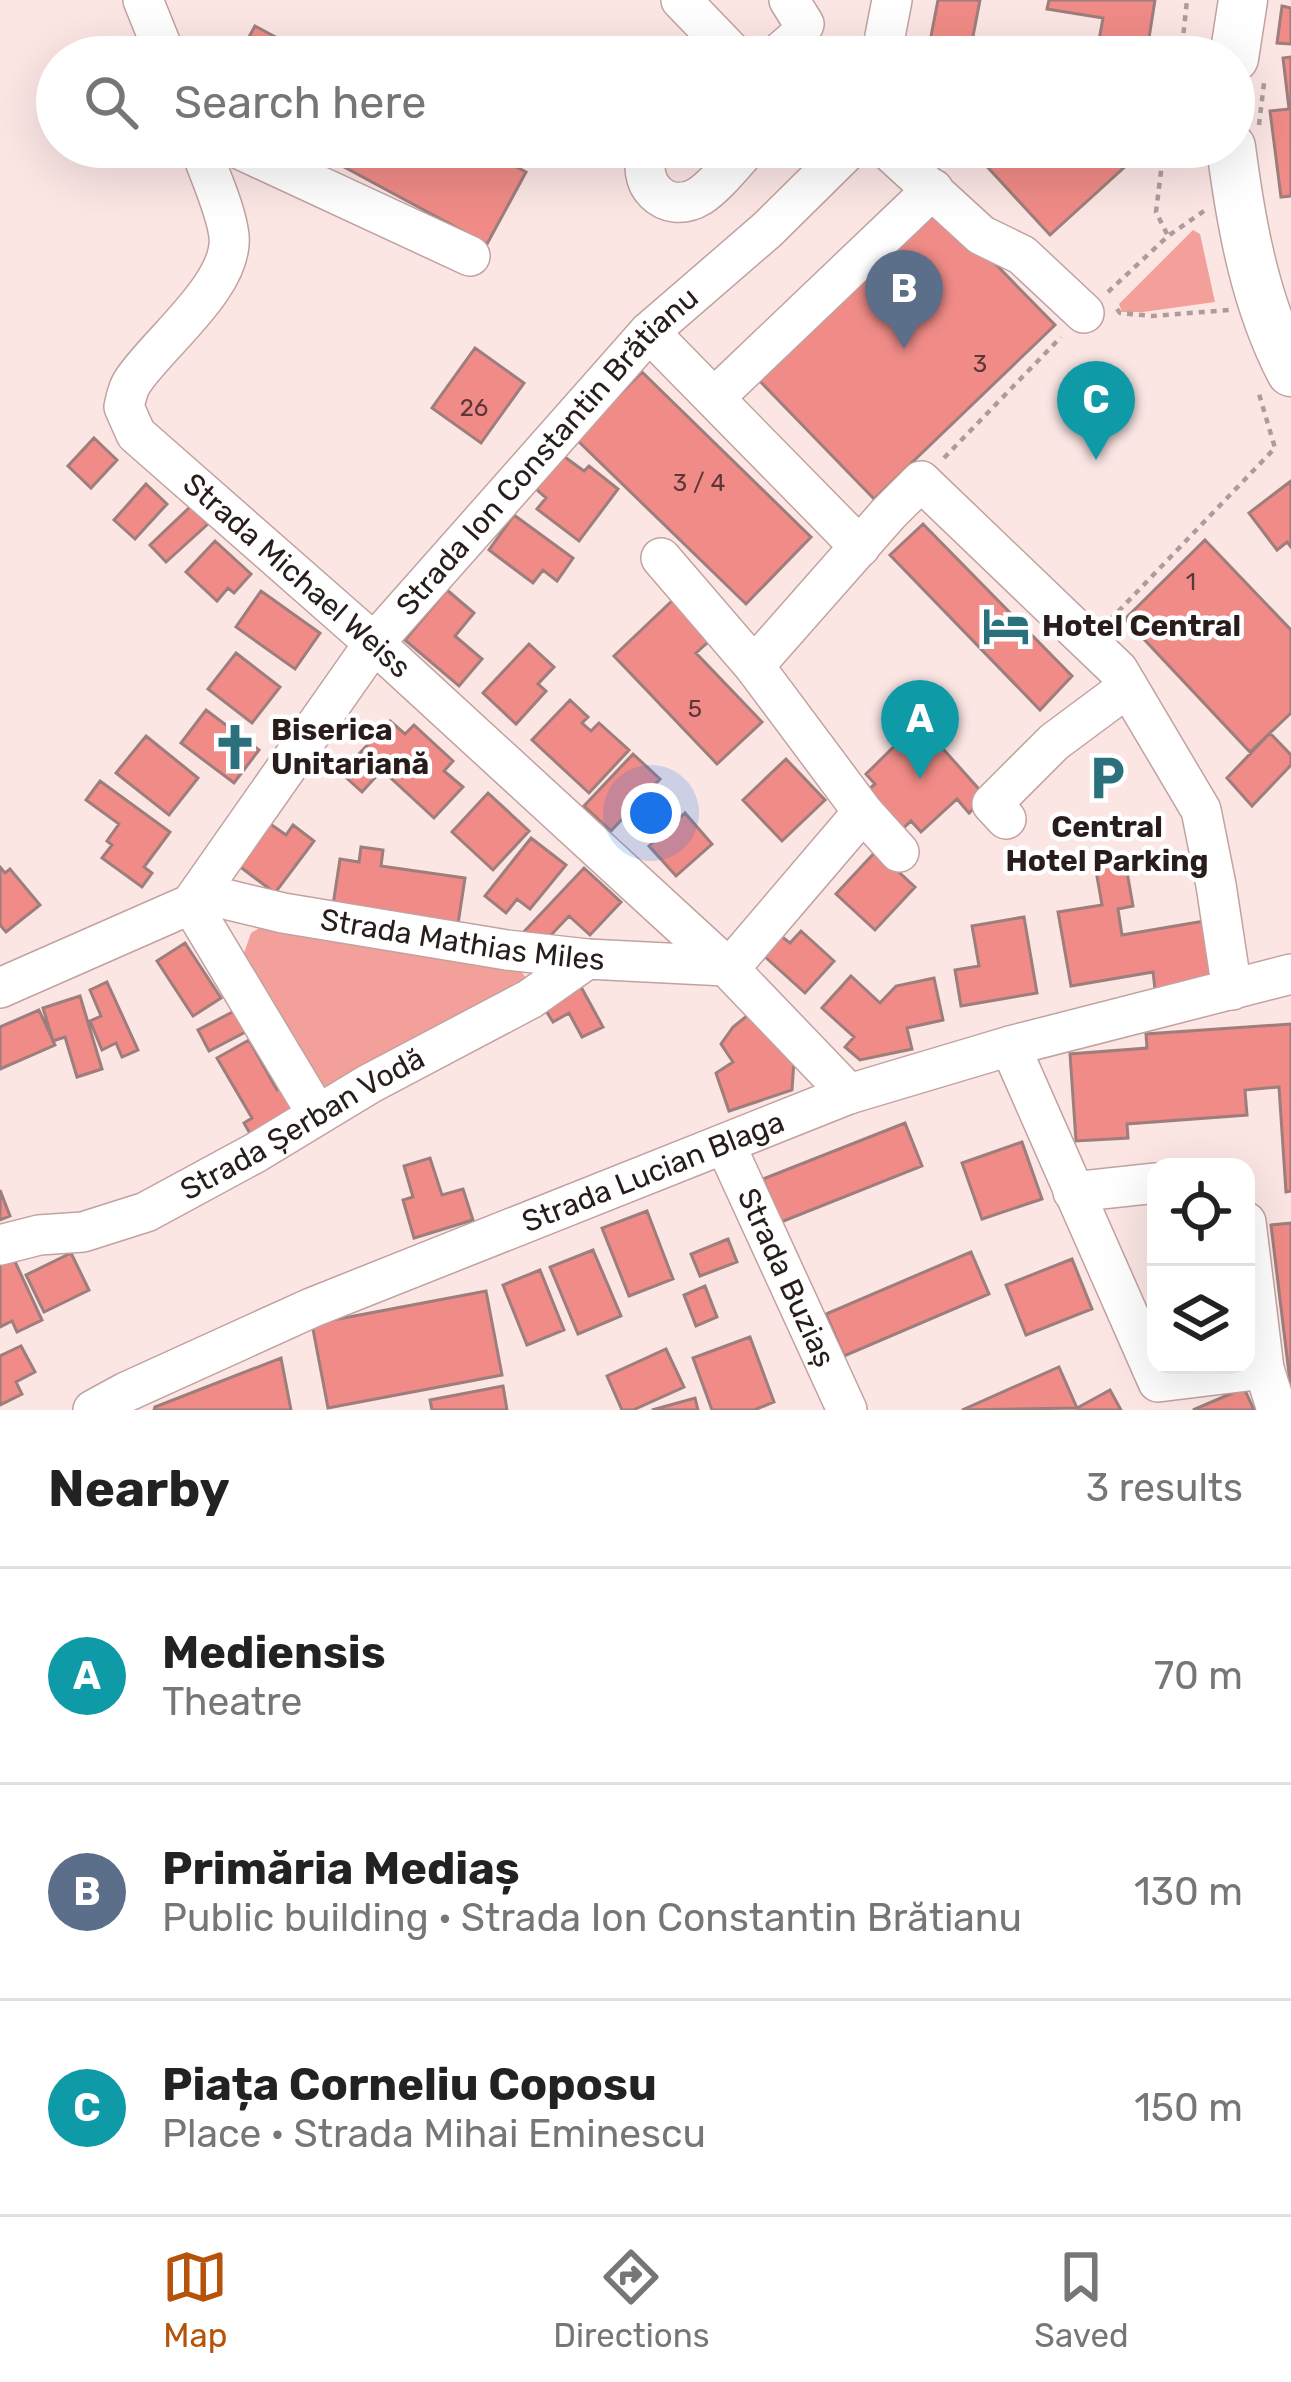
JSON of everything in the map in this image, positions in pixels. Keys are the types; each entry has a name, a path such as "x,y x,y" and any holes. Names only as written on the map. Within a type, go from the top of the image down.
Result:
{"main road":[{"path":"1237,36 1243,0"},
{"path":"1234,168 1248,254 1289,362"}],"street":[{"path":"143,0 158,36"},
{"path":"681,0 708,36"},
{"path":"789,0 804,24 798,36"},
{"path":"885,36 892,0"},
{"name":"Strada Michael Weiss","path":"207,168 229,234 228,253 186,320 130,383 124,407 136,434 374,643 727,968 849,1094"},
{"path":"280,168 470,256"},
{"path":"643,168 652,191 672,202 698,198 728,168"},
{"name":"Strada Ion Constantin Brătianu","path":"196,898 374,643 649,332 767,230 822,168"},
{"path":"909,168 982,235 1022,256 1084,314"},
{"path":"715,397 933,189"},
{"path":"649,332 860,547"},
{"path":"754,667 921,481 1118,670 1201,810 1232,989"},
{"path":"661,559 754,667 898,852"},
{"path":"1006,819 992,804 1054,742 1128,687"},
{"path":"727,968 863,812"},
{"path":"0,988 196,898 317,1114"},
{"name":"Strada Mathias Miles","path":"196,898 507,950 727,968"},
{"name":"Strada Șerban Vodă","path":"0,1245 39,1235 83,1232 146,1212 530,999 587,959"},
{"name":"Strada Lucian Blaga","path":"116,1404 311,1308 849,1094 1010,1046 1291,974"},
{"name":"Strada Lucian Blaga","path":"1232,989 1291,992"},
{"path":"1010,1046 1158,1382 1264,1369"},
{"name":"Strada Buziaș","path":"725,1144 847,1410"},
{"path":"1073,1192 1147,1184"},
{"path":"1251,1266 1264,1369 1277,1410"}],"path":[{"path":"1183,36 1187,0"},
{"path":"1161,168 1156,212 1168,236"},
{"path":"1204,211 1168,236 1104,296 1120,314 1229,310"},
{"path":"921,481 1084,314"},
{"path":"1090,642 1275,448"}],"shaded area":[{"path":"1193,230 1200,234 1215,302 1122,312 1119,304"},
{"path":"283,913 507,950 530,984 345,1091 322,1085 243,956 251,933"}],"building":[{"path":"938,0 980,0 973,36 931,36"},
{"path":"1049,0 1155,0 1149,36 1100,36 1103,18 1047,9"},
{"path":"1282,6 1291,8 1291,44 1277,43"},
{"path":"255,26 274,36 250,36"},
{"path":"1291,57 1291,196 1281,197 1270,111 1289,109 1283,58"},
{"path":"346,168 519,168 526,172 487,244"},
{"path":"988,168 1124,168 1050,235"},
{"path":"933,200 1055,325 874,499 753,374"},
{"path":"475,348 524,383 481,443 432,408"},
{"path":"642,372 811,537 746,604 576,439"},
{"path":"94,438 117,460 91,488 68,466"},
{"path":"562,455 584,471 589,466 618,489 579,541 537,509 546,498 536,489"},
{"path":"1291,481 1291,547 1287,542 1277,550 1249,513"},
{"path":"146,484 167,504 135,539 114,520"},
{"path":"191,506 208,524 166,562 150,545"},
{"path":"514,515 573,558 557,581 543,570 533,583 489,550"},
{"path":"923,524 1072,676 1040,710 890,555"},
{"path":"1205,540 1291,630 1291,713 1250,752 1125,619"},
{"path":"215,541 251,574 234,593 228,588 217,601 186,572"},
{"path":"447,590 474,613 455,636 482,659 459,686 405,640"},
{"path":"261,591 320,633 295,669 236,627"},
{"path":"677,596 715,636 696,653 762,722 717,764 614,656"},
{"path":"529,644 554,667 538,684 546,691 516,724 483,693"},
{"path":"236,653 280,687 252,723 208,689"},
{"path":"570,700 588,717 582,723 591,731 599,723 629,750 589,793 532,740"},
{"path":"206,710 259,750 234,783 181,743"},
{"path":"390,721 405,734 414,725 453,761 444,771 463,787 434,818 382,770 362,792 341,773"},
{"path":"919,722 986,797 969,813 957,799 921,832 911,821 896,835 861,796 875,784 866,774"},
{"path":"1270,733 1291,755 1291,765 1252,806 1227,778"},
{"path":"146,736 198,778 169,815 116,773"},
{"path":"633,754 660,779 611,831 584,806"},
{"path":"786,759 825,800 782,841 743,800"},
{"path":"100,781 170,832 144,867 152,873 142,887 102,858 119,824 86,800"},
{"path":"488,793 529,831 493,870 452,832"},
{"path":"685,813 712,844 676,876 649,846"},
{"path":"266,821 286,835 293,825 314,841 275,893 235,863"},
{"path":"531,838 566,865 530,909 517,899 506,913 485,896"},
{"path":"361,847 383,850 381,866 465,878 458,924 333,905 340,859 359,862"},
{"path":"876,851 915,887 875,930 836,894"},
{"path":"1125,860 1133,906 1118,909 1122,935 1210,920 1211,979 1155,989 1153,972 1071,986 1058,912 1102,905 1095,865"},
{"path":"0,867 5,873 10,869 40,905 6,932 0,925"},
{"path":"584,868 621,902 590,935 569,916 535,952 519,937"},
{"path":"1024,917 1037,993 961,1006 955,970 979,966 972,926"},
{"path":"801,931 834,961 805,993 763,955 781,936 790,943"},
{"path":"185,943 221,998 193,1016 157,961"},
{"path":"851,976 880,1003 896,986 934,978 943,1020 907,1028 912,1049 860,1060 845,1047 854,1037 822,1008"},
{"path":"107,982 138,1050 122,1057 116,1043 102,1050 90,1021 101,1016 90,990"},
{"path":"580,985 603,1027 582,1037 569,1013 553,1022 543,1006"},
{"path":"80,996 102,1069 77,1077 65,1037 53,1041 43,1008"},
{"path":"242,1007 253,1028 209,1051 198,1030"},
{"path":"39,1010 55,1045 0,1069 0,1027"},
{"path":"748,1015 794,1060 792,1090 729,1111 716,1073 733,1062 721,1044"},
{"path":"1291,1024 1291,1191 1286,1192 1279,1087 1245,1090 1247,1115 1127,1124 1128,1138 1076,1141 1070,1054 1147,1048 1146,1034"},
{"path":"249,1040 277,1090 294,1080 308,1105 252,1137 244,1123 252,1118 217,1058"},
{"path":"905,1123 922,1166 781,1222 763,1179"},
{"path":"1022,1142 1042,1199 982,1219 962,1163"},
{"path":"430,1158 442,1195 463,1189 473,1220 414,1238 403,1200 413,1197 404,1166"},
{"path":"0,1190 10,1216 0,1220"},
{"path":"647,1211 673,1279 629,1296 602,1228"},
{"path":"1291,1223 1291,1390 1271,1225"},
{"path":"728,1239 737,1262 700,1276 691,1254"},
{"path":"593,1250 621,1316 578,1334 550,1267"},
{"path":"971,1252 989,1294 844,1356 826,1314"},
{"path":"71,1253 89,1290 44,1312 26,1275"},
{"path":"12,1255 42,1320 17,1332 12,1321 0,1327 0,1260"},
{"path":"1072,1259 1092,1309 1026,1335 1006,1285"},
{"path":"540,1270 564,1330 527,1345 503,1285"},
{"path":"705,1286 717,1317 696,1326 684,1295"},
{"path":"486,1291 502,1375 328,1408 312,1324"},
{"path":"750,1337 774,1402 754,1410 712,1410 693,1358"},
{"path":"21,1346 35,1372 16,1382 22,1394 0,1405 0,1356"},
{"path":"666,1349 684,1387 633,1410 622,1410 607,1376"},
{"path":"281,1358 291,1410 154,1410 155,1407"},
{"path":"1059,1367 1077,1408 962,1410"},
{"path":"503,1386 507,1410 432,1410 430,1400"},
{"path":"1244,1388 1254,1410 1193,1410"},
{"path":"1110,1390 1121,1410 1078,1410 1077,1408"},
{"path":"695,1398 698,1410 652,1410"}],"place":[{"name":"Primăria Mediaș","path":"904,349"},
{"name":"Piața Corneliu Coposu","path":"1096,460"},
{"name":"Hotel Central","path":"1006,626"},
{"name":"Biserica Unitariană","path":"235,747"},
{"name":"Central Hotel Parking","path":"1107,778"},
{"name":"Mediensis","path":"920,779"}]}
